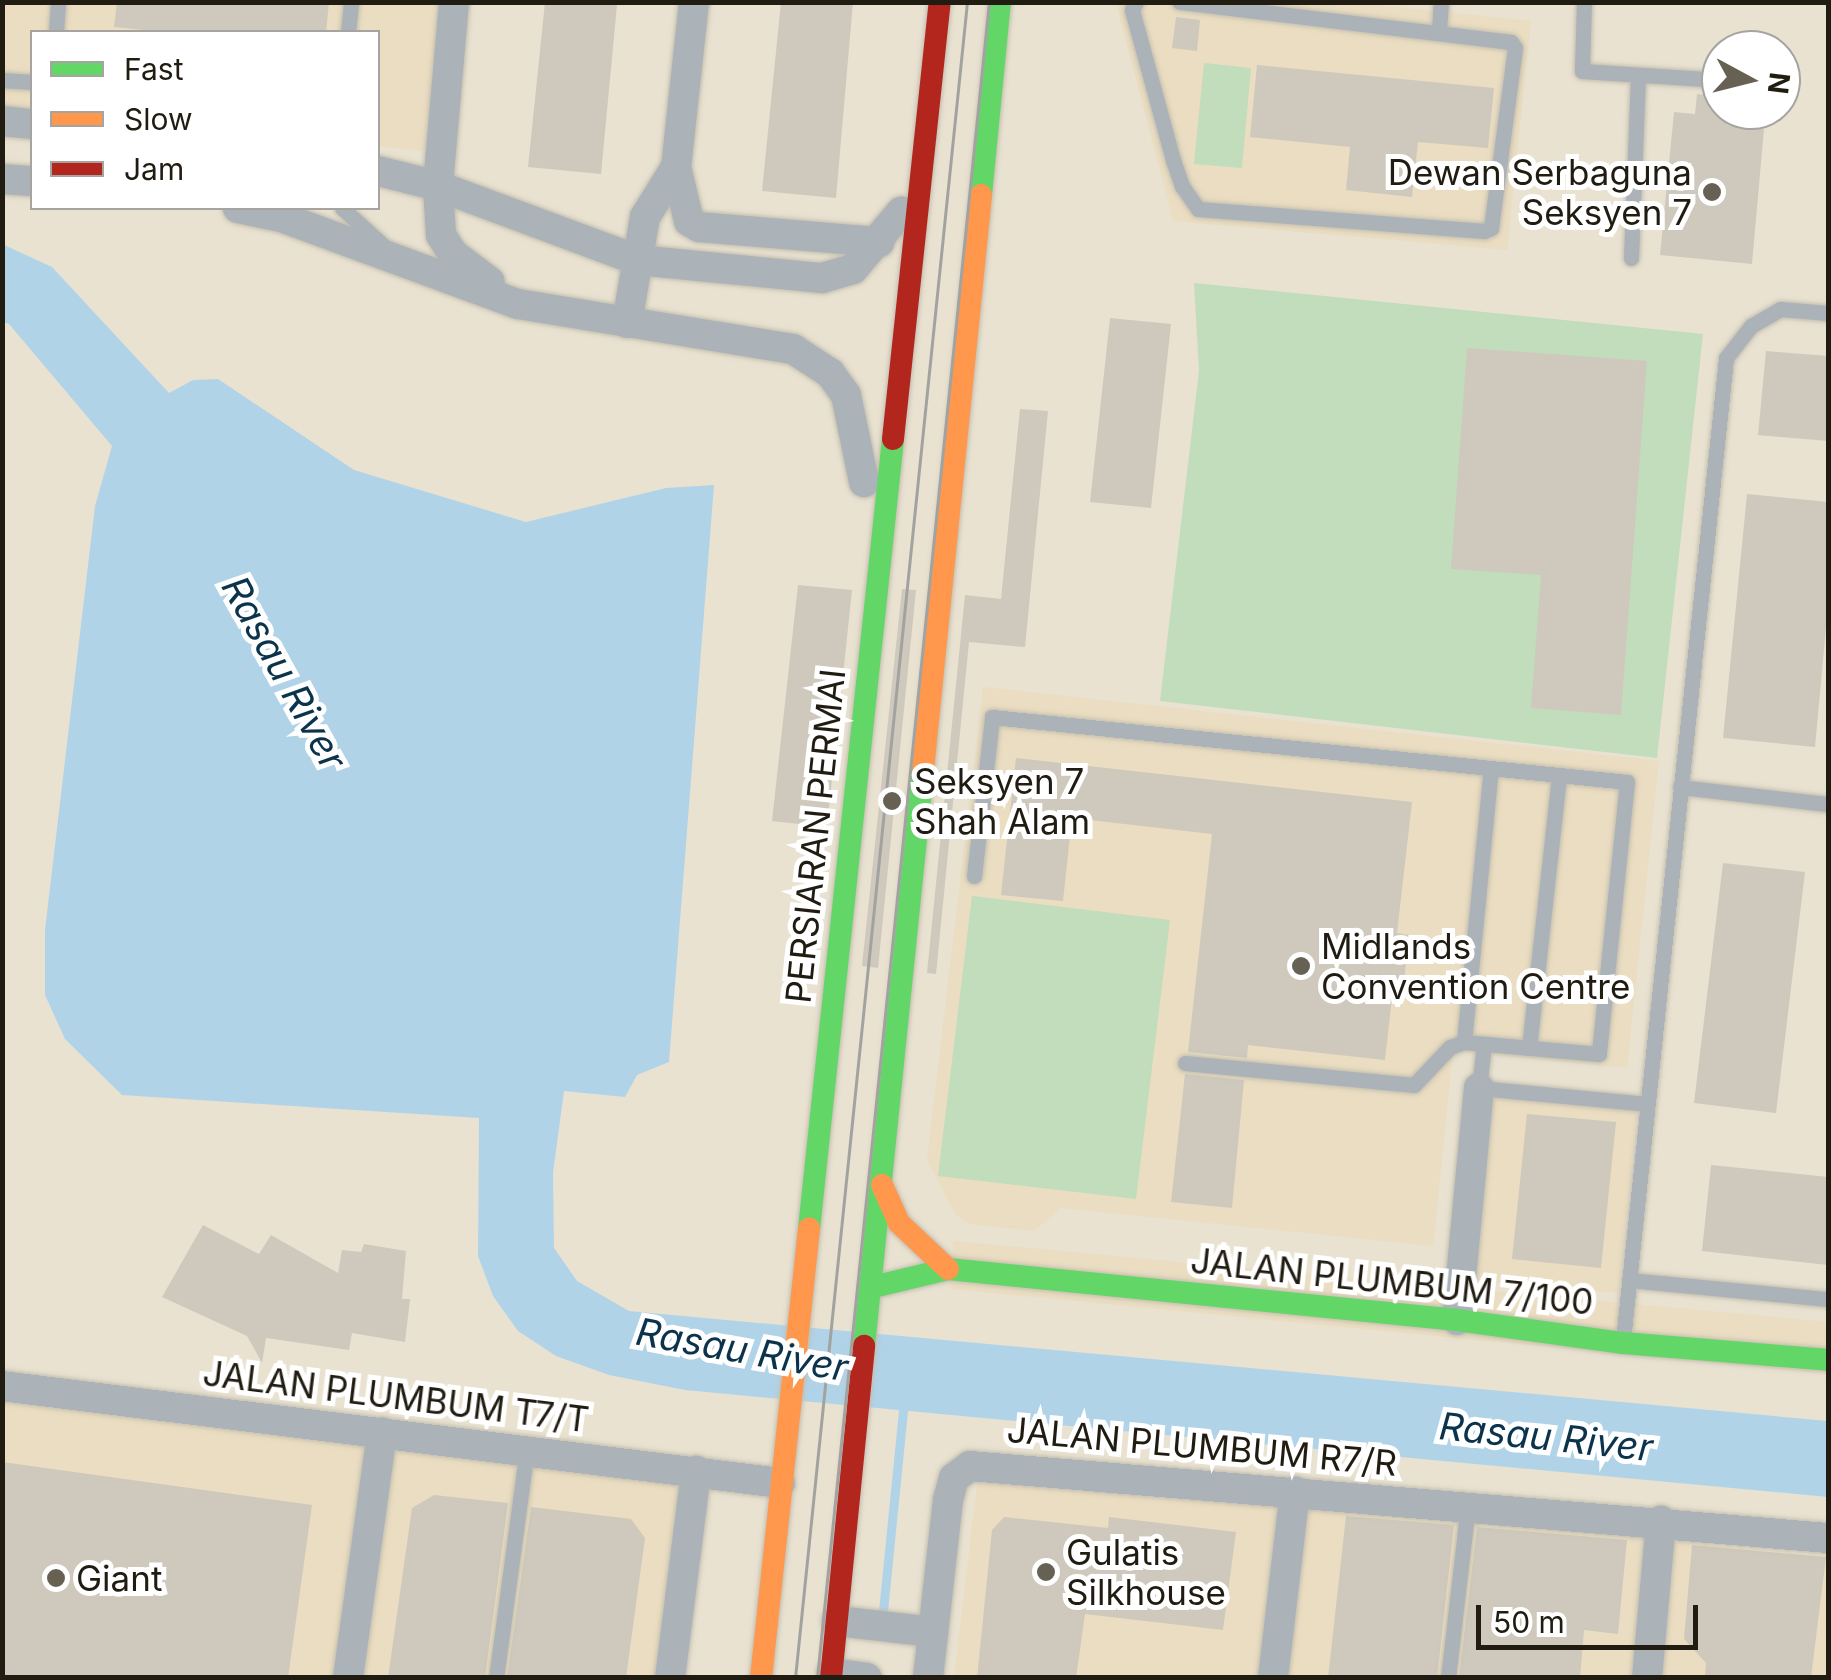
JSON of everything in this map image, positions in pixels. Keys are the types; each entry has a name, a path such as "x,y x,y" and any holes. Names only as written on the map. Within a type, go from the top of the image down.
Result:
{"main road":[{"name":"PERSIARAN PERMAI","path":"761,1678 910,213 931,90 940,2"},
{"path":"863,492 910,213 951,98 960,2"},
{"path":"832,1675 1000,2"},
{"path":"798,1105 803,1255"},
{"path":"872,1294 948,1268 899,1223 881,1183"},
{"name":"JALAN PLUMBUM 7/100","path":"948,1268 1457,1320 1623,1343 1828,1360"}],"street":[{"path":"454,2 438,186 441,235 453,254 518,304"},
{"path":"694,2 676,167 689,221 700,226 880,242"},
{"path":"2,121 30,124"},
{"path":"627,323 646,218 676,167"},
{"path":"380,172 438,186 637,260 822,278 853,269 910,213"},
{"path":"2,179 30,182"},
{"path":"248,210 282,217 518,304 793,350 830,374 846,395 863,492"},
{"path":"1457,1320 1479,1088"},
{"name":"JALAN PLUMBUM T7/T","path":"2,1386 780,1483"},
{"path":"348,1678 382,1432"},
{"name":"JALAN PLUMBUM R7/R","path":"928,1678 948,1500 954,1478 970,1466 1828,1538"},
{"path":"670,1678 696,1471"},
{"path":"1274,1678 1294,1492"},
{"path":"1647,1678 1662,1522"},
{"path":"837,1621 933,1632"},
{"path":"832,1675 867,1678"}],"lane":[{"path":"56,30 58,2"},
{"path":"348,30 351,2"},
{"path":"1136,2 1132,10 1173,160 1182,186 1198,210 1484,231 1495,222 1514,48 1504,38 1182,3"},
{"path":"1439,30 1440,2"},
{"path":"1584,2 1582,71 1701,79"},
{"path":"1631,258 1638,75"},
{"path":"2,80 30,82"},
{"path":"344,210 399,258"},
{"path":"1623,1343 1726,358 1750,326 1780,309 1828,314"},
{"path":"974,876 992,717 1626,782 1599,1054 1464,1042 1450,1047 1414,1085 1185,1063"},
{"path":"1464,1042 1491,768"},
{"path":"1529,1048 1559,775"},
{"path":"1680,787 1828,804"},
{"path":"1484,1044 1479,1088 1647,1104"},
{"path":"1630,1280 1828,1299"},
{"path":"496,1678 528,1450"},
{"path":"1448,1678 1468,1505"}],"shaded area":[{"path":"1348,2 1531,21 1507,250 1173,221 1116,3"},
{"path":"3,3 439,3 425,151 380,146 380,30 30,30 30,109 3,106"},
{"path":"983,687 1659,761 1627,1068 1453,1051 1433,1246 1061,1208 1034,1231 969,1224 955,1214 927,1160"},
{"path":"1491,1097 1637,1110 1618,1293 1472,1280"},
{"path":"953,1241 1828,1322 1828,1374 951,1289"},
{"path":"3,1400 683,1482 658,1677 3,1678"},
{"path":"978,1476 1325,1504 1828,1557 1828,1677 954,1678"}],"green space":[{"path":"1204,63 1251,68 1242,168 1194,164"},
{"path":"1194,283 1703,334 1657,758 1160,701 1199,371"},
{"path":"972,896 1170,920 1136,1199 938,1176"}],"water":[{"name":"Rasau River","path":"2,244 52,267 169,393 193,380 218,379 354,470 526,522 666,488 714,485 669,1062 637,1075 625,1097 564,1091 553,1173 554,1248 577,1281 629,1311 1828,1421 1828,1497 685,1390 609,1375 556,1356 518,1331 493,1296 478,1256 479,1118 122,1095 65,1039 45,995 45,930 95,506 112,446 9,324 3,322"}],"building":[{"path":"117,2 329,2 326,30 114,27"},
{"path":"545,2 617,5 601,174 528,167"},
{"path":"781,2 853,2 836,198 762,191"},
{"path":"1176,17 1200,20 1197,51 1172,48"},
{"path":"1257,65 1494,88 1488,148 1418,142 1412,197 1346,190 1350,147 1250,137"},
{"name":"Dewan Serbaguna Seksyen 7","path":"1697,94 1701,94 1701,130 1764,130 1752,264 1660,255 1674,112 1695,114"},
{"path":"1110,318 1171,324 1151,508 1090,502"},
{"path":"1467,348 1647,361 1621,715 1531,708 1541,575 1451,569"},
{"path":"1766,351 1828,356 1828,441 1758,435"},
{"path":"1020,409 1048,411 1025,647 969,642 936,974 927,973 965,595 1001,599"},
{"path":"1747,494 1828,502 1828,606 1815,747 1723,738"},
{"path":"798,585 852,590 827,827 772,821"},
{"path":"902,589 916,590 878,968 862,966"},
{"path":"1016,758 1412,802 1397,933 1409,935 1402,999 1392,998 1385,1060 1248,1045 1247,1058 1188,1052 1212,834 1072,818 1063,901 1001,895"},
{"path":"1723,863 1805,872 1776,1113 1694,1103"},
{"path":"1185,1074 1244,1080 1232,1208 1171,1202"},
{"path":"1527,1114 1616,1122 1601,1268 1512,1259"},
{"path":"1711,1165 1828,1177 1828,1265 1702,1251"},
{"path":"203,1225 259,1254 271,1235 338,1273 342,1250 361,1252 364,1244 406,1251 402,1299 410,1299 405,1342 352,1333 349,1350 266,1338 262,1363 247,1336 162,1297"},
{"path":"2,1462 312,1505 288,1678 2,1678"},
{"path":"434,1495 508,1503 485,1678 388,1678 412,1508"},
{"path":"531,1507 631,1519 645,1538 626,1678 507,1678"},
{"path":"1346,1516 1454,1525 1437,1678 1328,1678"},
{"path":"1004,1517 1108,1528 1109,1517 1236,1532 1223,1630 1085,1614 1076,1678 977,1678 992,1530"},
{"path":"1477,1527 1627,1540 1618,1634 1584,1630 1580,1678 1459,1678"},
{"path":"1692,1545 1826,1557 1811,1678 1705,1678 1706,1663 1684,1639"}],"waterway":[{"path":"883,1611 904,1399"}],"tram line":[{"path":"795,1678 967,2"},
{"path":"817,1678 989,2"}],"traffic: fast":[{"path":"981,195 1000,2"},
{"path":"809,1229 893,439"},
{"path":"864,1346 923,770"},
{"path":"873,1287 948,1269 1457,1320 1623,1343 1828,1360"}],"traffic: slow":[{"path":"923,770 981,195"},
{"path":"882,1185 899,1223 948,1269"},
{"path":"761,1678 809,1229"}],"traffic: jam":[{"path":"893,439 940,2"},
{"path":"831,1678 864,1346"}],"place":[{"name":"Dewan Serbaguna Seksyen 7","path":"1712,192"},
{"name":"Seksyen 7 Shah Alam","path":"892,801"},
{"name":"Midlands Convention Centre","path":"1301,966"},
{"name":"Gulatis Silkhouse","path":"1046,1572"},
{"name":"Giant","path":"56,1578"}]}
